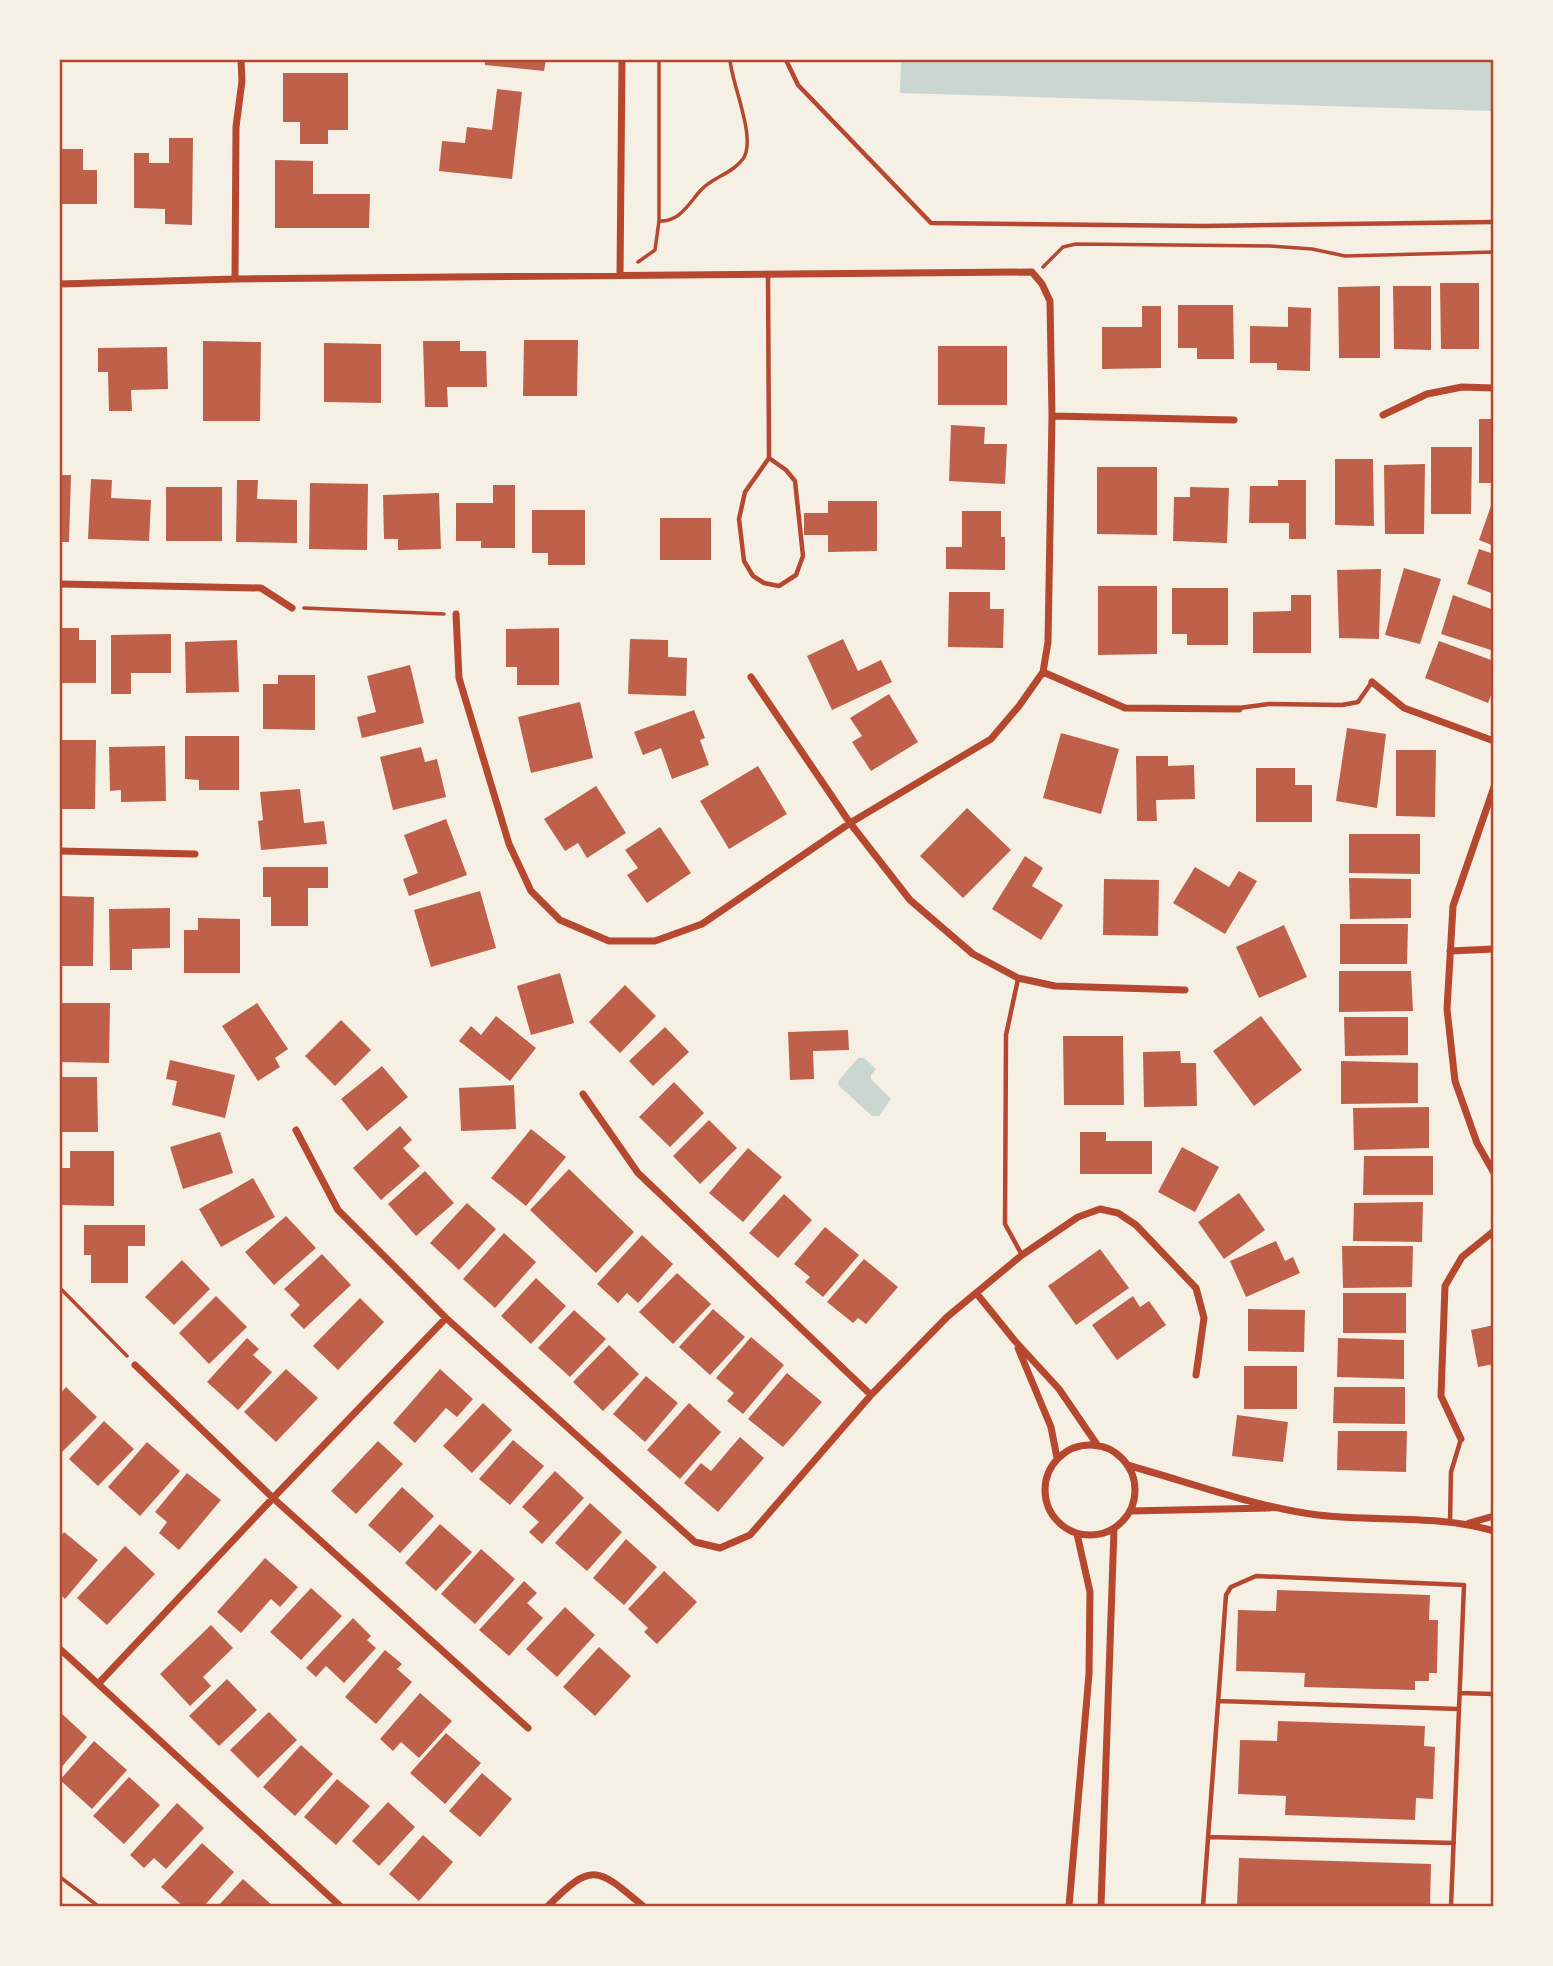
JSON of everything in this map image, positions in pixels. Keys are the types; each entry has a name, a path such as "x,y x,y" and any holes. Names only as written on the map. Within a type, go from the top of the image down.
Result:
{"street":[{"path":"235,279 236,127 242,81 241,60"},
{"path":"620,275 622,60"},
{"path":"60,284 235,279 768,274 1033,274 1042,284 1050,301 1052,416 1048,642 1043,672 991,739 850,823 702,924 655,941 609,941 560,920 531,891 509,844 459,678 456,614"},
{"path":"1383,415 1427,394 1462,387 1493,388"},
{"path":"1052,416 1234,420"},
{"path":"60,584 261,588 292,607"},
{"path":"1043,672 1125,708 1239,709"},
{"path":"751,677 850,823 910,900 973,954 1018,978 1055,986 1185,990"},
{"path":"1372,682 1404,708 1493,741"},
{"path":"1493,788 1453,906 1447,1009 1455,1081 1477,1143 1493,1173"},
{"path":"60,851 195,854"},
{"path":"1450,951 1493,949"},
{"path":"583,1094 638,1172 871,1395"},
{"path":"296,1129 338,1210 446,1318 695,1542 720,1548 750,1535 871,1395 947,1317 1022,1255 1079,1217 1100,1209 1118,1213 1136,1225 1196,1288 1204,1318 1196,1375"},
{"path":"1461,1439 1441,1396 1445,1286 1462,1257 1493,1231"},
{"path":"977,1294 1059,1389 1098,1446"},
{"path":"98,1684 446,1318"},
{"path":"1015,1341 1051,1427 1057,1458"},
{"path":"135,1365 272,1498 528,1728"},
{"path":"1098,1446 1110,1449 1127,1465 1135,1486 1130,1511 1114,1529 1102,1534 1077,1534 1056,1521 1045,1499 1046,1476 1057,1458 1075,1447 1098,1446"},
{"path":"1127,1465 1280,1508 1320,1515 1469,1524 1493,1531"},
{"path":"1130,1511 1220,1507 1280,1508"},
{"path":"1469,1524 1493,1516"},
{"path":"1101,1906 1114,1529"},
{"path":"1069,1906 1089,1674 1090,1591 1077,1534"},
{"path":"60,1649 340,1906"},
{"path":"548,1906 573,1881 592,1874 611,1879 643,1906"}],"lane":[{"path":"786,60 798,85 931,223 1204,226 1493,222"},
{"path":"768,274 769,458 746,492 739,519 744,561 753,576 764,583 779,586 796,575 803,556 795,481 786,470 769,458"},
{"path":"1239,709 1269,704 1342,705 1358,702 1372,682"},
{"path":"1018,978 1006,1035 1005,1224 1022,1255"},
{"path":"1450,1522 1451,1472 1461,1439"},
{"path":"1203,1906 1226,1595 1231,1587 1256,1576 1464,1584 1451,1906"},
{"path":"1460,1693 1493,1694"},
{"path":"1218,1701 1459,1709"},
{"path":"1208,1837 1454,1843"}],"path":[{"path":"620,275 654,250 659,221 659,60"},
{"path":"659,221 673,219 683,212 706,184 731,170 746,152 746,130 734,87 730,60"},
{"path":"1033,274 1063,247 1076,244 1270,246 1312,249 1345,256 1493,252"},
{"path":"292,607 456,614"},
{"path":"60,1288 135,1365"},
{"path":"60,1877 98,1906"}],"shaded area":[{"path":"901,60 1493,60 1493,111 900,93"},
{"path":"858,1058 864,1058 876,1069 871,1079 891,1099 879,1116 872,1116 838,1085 839,1080"}],"building":[{"path":"485,60 546,60 544,71 485,65"},
{"path":"283,73 348,73 348,130 328,130 328,144 300,144 300,122 283,122"},
{"path":"497,89 522,92 512,179 439,171 442,141 465,143 467,127 492,130"},
{"path":"169,138 193,138 192,225 165,224 165,209 134,208 134,153 149,153 149,163 169,163"},
{"path":"60,149 83,149 83,170 97,170 97,204 60,204"},
{"path":"275,160 313,161 313,194 370,194 369,228 275,228"},
{"path":"1440,283 1479,283 1479,349 1441,349"},
{"path":"1380,286 1380,358 1339,358 1338,287"},
{"path":"1393,286 1431,286 1431,350 1394,349"},
{"path":"1178,305 1233,305 1234,359 1197,359 1197,348 1178,348"},
{"path":"1142,306 1161,306 1161,368 1102,369 1102,327 1142,327"},
{"path":"1288,307 1311,308 1310,371 1277,370 1277,363 1250,363 1250,326 1288,327"},
{"path":"524,340 578,340 577,396 523,396"},
{"path":"203,341 261,342 260,421 203,421"},
{"path":"423,341 460,341 460,351 486,351 487,387 447,387 448,407 425,407"},
{"path":"324,343 381,344 381,403 324,402"},
{"path":"938,346 1007,346 1007,405 938,405"},
{"path":"167,347 168,389 131,390 132,411 109,411 108,372 98,372 98,348"},
{"path":"1479,419 1494,419 1494,483 1479,483"},
{"path":"951,425 985,427 984,444 1007,444 1005,484 949,481"},
{"path":"1431,447 1472,447 1471,514 1431,514"},
{"path":"1335,459 1373,459 1374,526 1335,525"},
{"path":"1425,464 1424,534 1385,534 1384,465"},
{"path":"1097,467 1157,467 1157,535 1097,534"},
{"path":"60,475 71,475 69,542 60,542"},
{"path":"91,479 112,480 111,498 151,500 149,541 88,539"},
{"path":"237,480 258,480 257,499 297,500 297,543 236,542"},
{"path":"1278,480 1306,480 1306,539 1289,539 1289,523 1249,523 1250,486 1278,486"},
{"path":"310,483 368,484 367,550 309,549"},
{"path":"493,485 515,485 515,548 481,548 481,541 456,541 456,503 493,503"},
{"path":"166,487 222,487 222,541 166,541"},
{"path":"1190,487 1229,488 1227,543 1173,541 1174,497 1190,497"},
{"path":"439,493 441,549 398,550 398,539 384,539 383,495"},
{"path":"828,501 877,501 877,551 828,552 828,535 804,535 804,513 828,513"},
{"path":"1492,503 1494,504 1494,546 1479,540"},
{"path":"532,510 585,510 585,565 548,565 548,553 532,553"},
{"path":"962,511 1001,511 1001,537 1005,537 1005,570 946,569 946,547 962,547"},
{"path":"660,518 711,518 711,560 660,560"},
{"path":"1479,549 1494,554 1494,594 1467,584"},
{"path":"1404,568 1441,579 1420,644 1385,635"},
{"path":"1381,569 1379,639 1339,638 1337,570"},
{"path":"1098,586 1157,586 1157,654 1098,655"},
{"path":"1172,588 1228,588 1228,645 1187,645 1187,634 1172,634"},
{"path":"949,592 990,592 990,609 1004,609 1003,648 948,647"},
{"path":"1291,595 1311,595 1311,653 1253,653 1253,612 1291,611"},
{"path":"1453,595 1494,610 1494,651 1441,634"},
{"path":"60,628 79,628 79,640 96,640 96,683 60,683"},
{"path":"559,628 559,685 517,685 517,667 506,667 506,629"},
{"path":"171,634 171,673 131,673 131,694 111,694 111,635"},
{"path":"630,639 668,640 668,657 687,658 686,696 628,694"},
{"path":"843,639 858,671 881,660 892,682 832,710 807,656"},
{"path":"237,640 239,692 186,693 185,642"},
{"path":"1439,641 1494,661 1494,688 1488,703 1425,678"},
{"path":"410,665 424,723 362,738 357,717 376,712 367,676"},
{"path":"278,675 315,675 315,730 263,729 263,684 278,684"},
{"path":"889,694 918,742 871,771 852,742 862,736 850,718"},
{"path":"580,702 593,758 531,773 518,717"},
{"path":"694,710 705,738 700,740 709,765 672,779 661,748 643,755 634,732"},
{"path":"1347,728 1386,734 1377,808 1336,801"},
{"path":"1061,733 1119,749 1101,814 1043,798"},
{"path":"185,736 239,736 239,790 199,790 199,780 185,779"},
{"path":"60,740 96,740 95,809 60,809"},
{"path":"165,746 166,801 121,802 121,790 110,791 109,747"},
{"path":"421,747 425,762 437,759 446,797 393,810 380,757"},
{"path":"1396,750 1436,750 1435,817 1396,816"},
{"path":"1136,756 1168,756 1168,766 1194,765 1195,799 1156,800 1157,821 1137,821"},
{"path":"758,766 787,814 729,849 700,801"},
{"path":"1256,768 1295,768 1295,785 1312,785 1312,822 1256,822"},
{"path":"596,786 626,833 587,858 578,843 565,851 544,819"},
{"path":"300,789 304,823 324,821 327,844 261,850 258,821 263,820 260,792"},
{"path":"967,808 1011,850 963,898 920,856"},
{"path":"446,819 467,875 409,896 403,879 418,873 404,835"},
{"path":"660,827 691,873 647,903 627,875 638,868 625,850"},
{"path":"1349,834 1420,834 1420,874 1349,873"},
{"path":"1025,856 1043,868 1032,886 1063,905 1041,940 992,909"},
{"path":"263,867 328,867 328,888 308,888 308,926 271,926 271,897 263,897"},
{"path":"1195,867 1229,887 1239,871 1257,881 1225,934 1173,903"},
{"path":"1349,878 1411,879 1411,918 1350,919"},
{"path":"1104,879 1159,880 1158,936 1103,935"},
{"path":"480,891 496,948 431,967 414,910"},
{"path":"60,896 94,897 93,966 60,966"},
{"path":"170,908 170,948 132,949 132,970 110,970 109,909"},
{"path":"198,918 240,919 240,973 184,973 184,930 198,930"},
{"path":"1340,924 1408,924 1407,964 1340,964"},
{"path":"1284,925 1307,977 1259,998 1236,947"},
{"path":"1339,971 1411,971 1413,1011 1339,1012"},
{"path":"560,973 574,1023 531,1035 517,986"},
{"path":"625,985 656,1016 620,1053 589,1022"},
{"path":"60,1003 110,1003 109,1063 60,1062"},
{"path":"257,1003 288,1049 275,1058 280,1067 258,1081 222,1026"},
{"path":"496,1016 536,1048 510,1081 459,1041 471,1026 481,1035"},
{"path":"1261,1016 1302,1070 1254,1106 1213,1051"},
{"path":"1344,1017 1408,1017 1408,1055 1345,1056"},
{"path":"341,1020 371,1050 335,1086 305,1056"},
{"path":"665,1027 689,1052 653,1086 629,1061"},
{"path":"848,1030 849,1050 813,1051 814,1079 790,1080 788,1032"},
{"path":"1063,1036 1123,1036 1124,1105 1064,1105"},
{"path":"1180,1051 1181,1063 1196,1063 1197,1106 1144,1107 1143,1052"},
{"path":"170,1060 235,1075 225,1118 172,1105 177,1081 166,1079"},
{"path":"1341,1061 1418,1063 1418,1103 1341,1104"},
{"path":"382,1066 408,1097 367,1131 341,1099"},
{"path":"60,1077 97,1077 98,1132 60,1132"},
{"path":"674,1082 704,1113 670,1147 639,1117"},
{"path":"514,1085 516,1129 461,1131 459,1088"},
{"path":"1429,1107 1429,1148 1354,1150 1353,1108"},
{"path":"709,1120 737,1148 700,1184 673,1156"},
{"path":"400,1126 412,1140 403,1148 420,1166 381,1200 353,1168"},
{"path":"531,1129 566,1157 526,1206 491,1178"},
{"path":"220,1132 233,1173 183,1189 170,1147"},
{"path":"1080,1132 1106,1132 1106,1141 1152,1141 1152,1174 1080,1174"},
{"path":"1182,1147 1219,1167 1195,1212 1158,1192"},
{"path":"748,1148 782,1177 743,1222 709,1193"},
{"path":"70,1151 114,1151 114,1206 60,1205 60,1168 70,1168"},
{"path":"1364,1156 1433,1156 1433,1195 1363,1195"},
{"path":"569,1169 634,1232 596,1273 530,1210"},
{"path":"425,1171 454,1203 416,1236 388,1204"},
{"path":"253,1178 275,1217 221,1247 199,1209"},
{"path":"1239,1193 1265,1230 1224,1259 1198,1222"},
{"path":"784,1194 812,1220 778,1258 749,1233"},
{"path":"1423,1202 1422,1242 1353,1241 1354,1203"},
{"path":"467,1203 496,1229 459,1270 430,1243"},
{"path":"286,1216 316,1248 274,1285 245,1252"},
{"path":"84,1225 145,1225 145,1246 128,1246 128,1283 91,1283 91,1255 84,1255"},
{"path":"825,1227 859,1255 823,1297 805,1282 810,1277 794,1264"},
{"path":"504,1233 536,1262 495,1308 463,1279"},
{"path":"642,1235 673,1264 638,1303 627,1293 618,1303 597,1284"},
{"path":"1276,1241 1285,1261 1293,1257 1300,1273 1246,1297 1230,1261"},
{"path":"1342,1246 1413,1246 1412,1287 1343,1288"},
{"path":"1100,1249 1129,1288 1076,1325 1048,1286"},
{"path":"322,1254 351,1285 304,1329 290,1315 300,1305 284,1289"},
{"path":"864,1259 898,1287 866,1324 858,1318 853,1323 827,1302"},
{"path":"182,1260 210,1289 174,1325 145,1297"},
{"path":"677,1273 711,1304 673,1344 639,1312"},
{"path":"536,1278 566,1306 531,1344 501,1316"},
{"path":"1343,1293 1406,1293 1406,1333 1343,1333"},
{"path":"216,1296 247,1327 209,1364 179,1333"},
{"path":"1133,1296 1140,1307 1149,1301 1166,1325 1117,1360 1092,1325"},
{"path":"360,1298 384,1322 338,1370 313,1346"},
{"path":"713,1309 745,1337 710,1375 679,1347"},
{"path":"1248,1309 1305,1310 1304,1352 1248,1351"},
{"path":"574,1310 606,1339 570,1377 538,1348"},
{"path":"1494,1325 1494,1364 1478,1367 1471,1330"},
{"path":"751,1337 784,1365 743,1414 727,1401 734,1393 716,1378"},
{"path":"247,1338 259,1349 253,1355 272,1372 238,1410 207,1382"},
{"path":"1338,1338 1404,1340 1404,1379 1337,1377"},
{"path":"609,1345 639,1374 603,1411 573,1382"},
{"path":"1244,1366 1297,1366 1297,1409 1244,1409"},
{"path":"286,1369 318,1398 276,1442 244,1412"},
{"path":"440,1369 473,1399 457,1417 446,1408 415,1443 393,1423"},
{"path":"787,1373 822,1402 783,1447 748,1419"},
{"path":"646,1376 678,1403 645,1442 613,1414"},
{"path":"66,1387 97,1417 60,1454 60,1394"},
{"path":"1334,1387 1405,1387 1405,1424 1333,1423"},
{"path":"483,1403 512,1430 472,1473 443,1446"},
{"path":"689,1403 721,1432 680,1479 647,1450"},
{"path":"1237,1415 1288,1422 1283,1462 1232,1456"},
{"path":"104,1421 134,1449 98,1486 69,1459"},
{"path":"1338,1431 1407,1431 1406,1472 1337,1470"},
{"path":"740,1437 764,1458 718,1512 684,1483 701,1463 711,1471"},
{"path":"513,1440 544,1466 510,1505 479,1479"},
{"path":"378,1441 403,1464 356,1514 331,1491"},
{"path":"147,1442 180,1471 140,1516 108,1487"},
{"path":"555,1471 584,1498 542,1544 529,1532 539,1522 522,1507"},
{"path":"187,1473 221,1500 179,1550 159,1533 167,1522 155,1512"},
{"path":"402,1487 434,1516 400,1553 368,1525"},
{"path":"590,1503 622,1532 587,1571 555,1543"},
{"path":"440,1524 472,1552 436,1591 405,1563"},
{"path":"64,1532 98,1560 65,1599 60,1594 60,1538"},
{"path":"626,1539 657,1567 624,1605 593,1578"},
{"path":"125,1546 155,1574 107,1625 77,1598"},
{"path":"481,1549 515,1579 475,1624 441,1594"},
{"path":"265,1558 298,1587 280,1607 271,1599 241,1633 217,1612"},
{"path":"664,1571 697,1602 657,1644 644,1632 648,1628 628,1609"},
{"path":"524,1581 537,1593 527,1603 543,1618 509,1656 479,1630"},
{"path":"311,1588 342,1616 301,1660 270,1632"},
{"path":"1277,1590 1430,1595 1429,1620 1438,1620 1437,1673 1429,1673 1429,1681 1415,1681 1415,1690 1304,1687 1305,1673 1236,1671 1238,1610 1276,1611"},
{"path":"565,1607 595,1635 557,1677 526,1649"},
{"path":"353,1618 371,1636 367,1640 376,1648 344,1683 326,1666 316,1677 306,1668"},
{"path":"211,1625 233,1648 203,1677 211,1686 190,1706 160,1674"},
{"path":"599,1647 631,1676 595,1716 563,1687"},
{"path":"385,1650 402,1664 397,1669 412,1682 376,1724 345,1697"},
{"path":"227,1679 257,1710 219,1746 189,1716"},
{"path":"420,1693 452,1721 419,1758 401,1742 393,1751 380,1739"},
{"path":"60,1712 87,1737 60,1769"},
{"path":"269,1712 297,1740 258,1778 230,1750"},
{"path":"1278,1721 1425,1726 1424,1746 1435,1747 1433,1799 1416,1798 1415,1820 1285,1815 1286,1796 1238,1794 1240,1740 1277,1741"},
{"path":"446,1733 481,1763 445,1804 410,1773"},
{"path":"94,1741 127,1770 92,1809 60,1780"},
{"path":"301,1745 333,1774 295,1816 263,1787"},
{"path":"482,1773 512,1799 480,1837 449,1811"},
{"path":"129,1777 160,1805 124,1844 93,1816"},
{"path":"337,1779 370,1806 336,1845 304,1817"},
{"path":"388,1802 415,1827 379,1866 352,1841"},
{"path":"177,1803 204,1828 166,1869 154,1858 144,1868 130,1855"},
{"path":"423,1835 453,1862 419,1901 389,1874"},
{"path":"202,1843 234,1872 204,1906 183,1906 161,1887"},
{"path":"1239,1858 1431,1864 1430,1906 1237,1906"},
{"path":"243,1879 273,1906 218,1906"}]}
